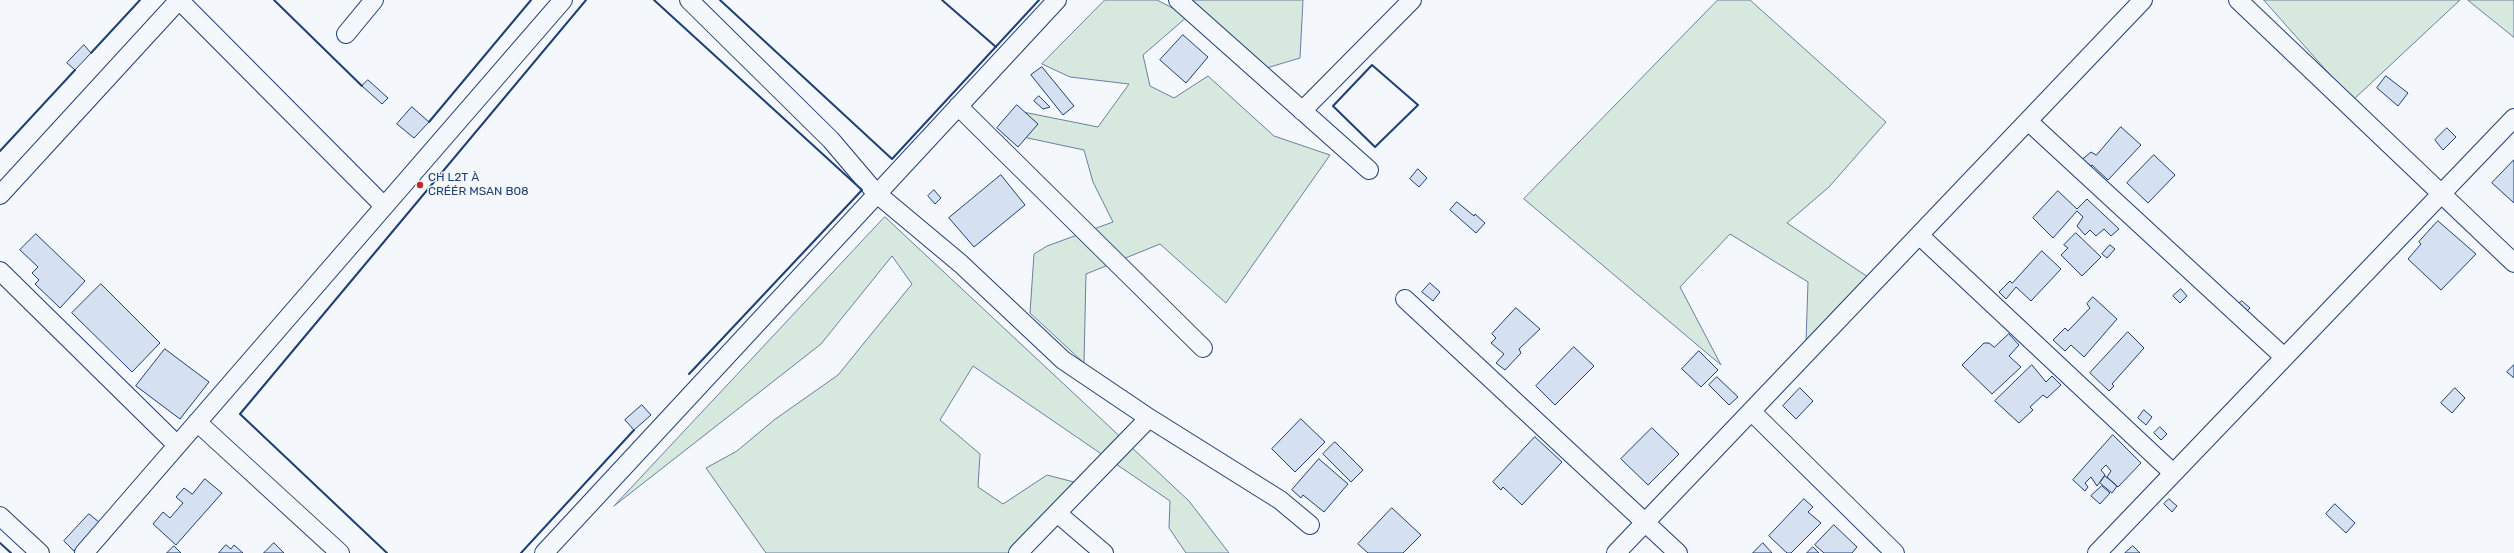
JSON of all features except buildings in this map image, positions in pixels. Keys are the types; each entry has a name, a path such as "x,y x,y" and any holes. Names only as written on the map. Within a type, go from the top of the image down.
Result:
{"street":[{"path":"0,195 179,0 384,206"},
{"path":"346,34 374,0"},
{"path":"84,553 563,0"},
{"path":"689,0 831,140 876,193 960,264 1063,360 1149,418 1280,500 1310,525"},
{"path":"544,553 876,193 1057,0"},
{"path":"1178,0 1369,170"},
{"path":"1302,111 1412,0"},
{"path":"1616,553 2143,0"},
{"path":"2238,0 2514,263"},
{"path":"958,106 1203,348"},
{"path":"2097,553 2514,118"},
{"path":"2028,121 2284,357"},
{"path":"1919,235 2173,473"},
{"path":"0,271 177,446"},
{"path":"1405,298 1678,553"},
{"path":"1751,411 1895,553"},
{"path":"1018,553 1149,418"},
{"path":"197,422 340,553"},
{"path":"1057,513 1104,553"},
{"path":"0,516 40,553"}],"shaded area":[{"path":"1105,0 1157,0 1188,16 1143,55 1150,86 1174,98 1208,76 1274,136 1330,155 1226,303 1160,244 1086,274 1084,363 1030,313 1034,254 1047,246 1113,222 1093,182 1084,150 1023,137 1023,112 1098,127 1129,84 1070,77 1042,64"},
{"path":"1179,0 1303,0 1300,58 1260,70"},
{"path":"1718,0 1750,0 1886,122 1829,187 1787,223 1868,277 1806,342 1808,282 1730,234 1680,287 1721,365 1524,199"},
{"path":"2264,0 2460,0 2353,100"},
{"path":"2468,0 2514,0 2514,37"},
{"path":"885,217 1189,501 1229,553 1186,553 1169,528 1170,501 973,366 940,420 980,454 978,487 1003,504 1047,475 1093,487 1025,553 766,553 706,468 737,451 774,420 838,375 912,284 892,256 821,344 614,506"}],"wall":[{"path":"91,53 140,0"},
{"path":"274,0 362,86"},
{"path":"429,122 531,0"},
{"path":"387,553 240,414 586,0"},
{"path":"654,0 862,190 689,374"},
{"path":"720,0 892,159 1039,0"},
{"path":"942,0 996,47"},
{"path":"1372,65 1418,105 1375,147 1333,106 1372,65"},
{"path":"0,151 75,70"},
{"path":"521,553 634,430"},
{"path":"0,543 11,553"}],"place":[{"name":"CH L2T À CRÉÉR MSAN B08","path":"420,185"}]}
